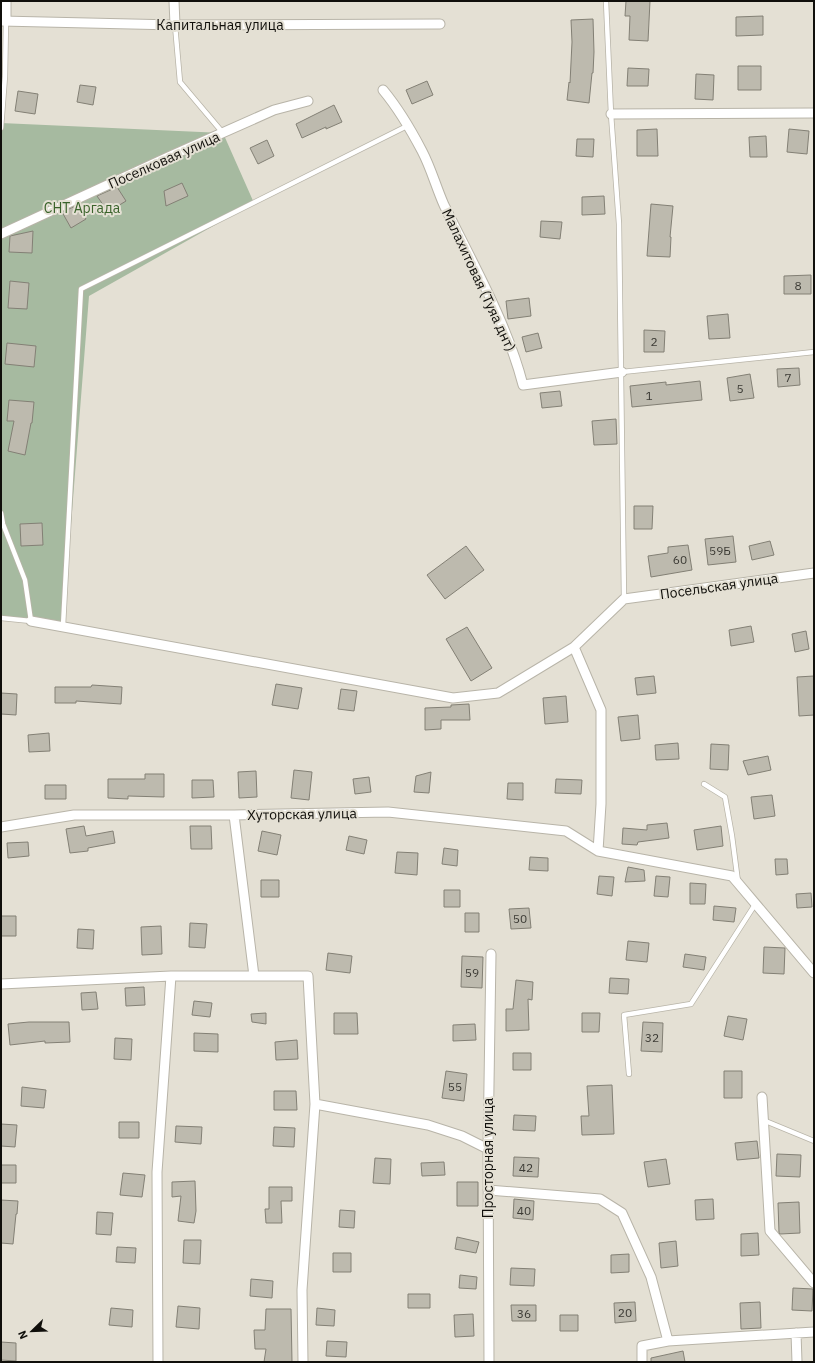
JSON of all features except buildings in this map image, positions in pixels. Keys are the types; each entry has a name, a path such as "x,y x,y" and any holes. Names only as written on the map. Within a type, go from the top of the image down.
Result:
{"street":[{"path":"3,21 6,1"},
{"path":"174,1 174,25"},
{"name":"Капитальная улица","path":"3,21 174,25 440,24"},
{"name":"Малахитовая (Туяа днт)","path":"383,90 393,102 422,152 440,196 492,302 518,366 523,385 622,372"},
{"name":"Поселковая улица","path":"1,234 274,110 308,101"},
{"path":"610,114 814,113"},
{"name":"Посельская улица","path":"624,599 814,573"},
{"path":"31,621 453,698 498,693 574,647 624,599"},
{"path":"574,647 601,710 601,804 598,852 732,876 814,973"},
{"name":"Хуторская улица","path":"1,827 74,815 234,815 388,812 566,831 598,852"},
{"path":"234,815 254,976"},
{"name":"Просторная улица","path":"488,1362 488,1149 491,954"},
{"path":"158,1362 157,1172 171,976"},
{"path":"1,984 171,976 308,976 315,1104 302,1290 303,1362"},
{"path":"762,1097 770,1230 814,1283"},
{"path":"315,1104 428,1125 462,1136 488,1149"},
{"path":"488,1190 600,1199 622,1213 651,1277 668,1342"},
{"path":"642,1362 642,1346 668,1342 814,1332"},
{"path":"796,1333 797,1362"}],"lane":[{"path":"606,1 610,114 619,224 624,599"},
{"path":"1,128 5,76 3,21"},
{"path":"174,25 180,82 223,133"},
{"path":"63,626 81,289 407,126"},
{"path":"622,372 814,352"},
{"path":"1,513 3,524 25,580 31,621 1,618"},
{"path":"704,784 725,797 739,884"},
{"path":"629,1074 624,1015 691,1004 756,903"},
{"path":"763,1120 814,1141"}],"green space":[{"name":"СНТ Аргада","path":"1,123 223,133 254,203 89,296 63,626 1,618"}]}
